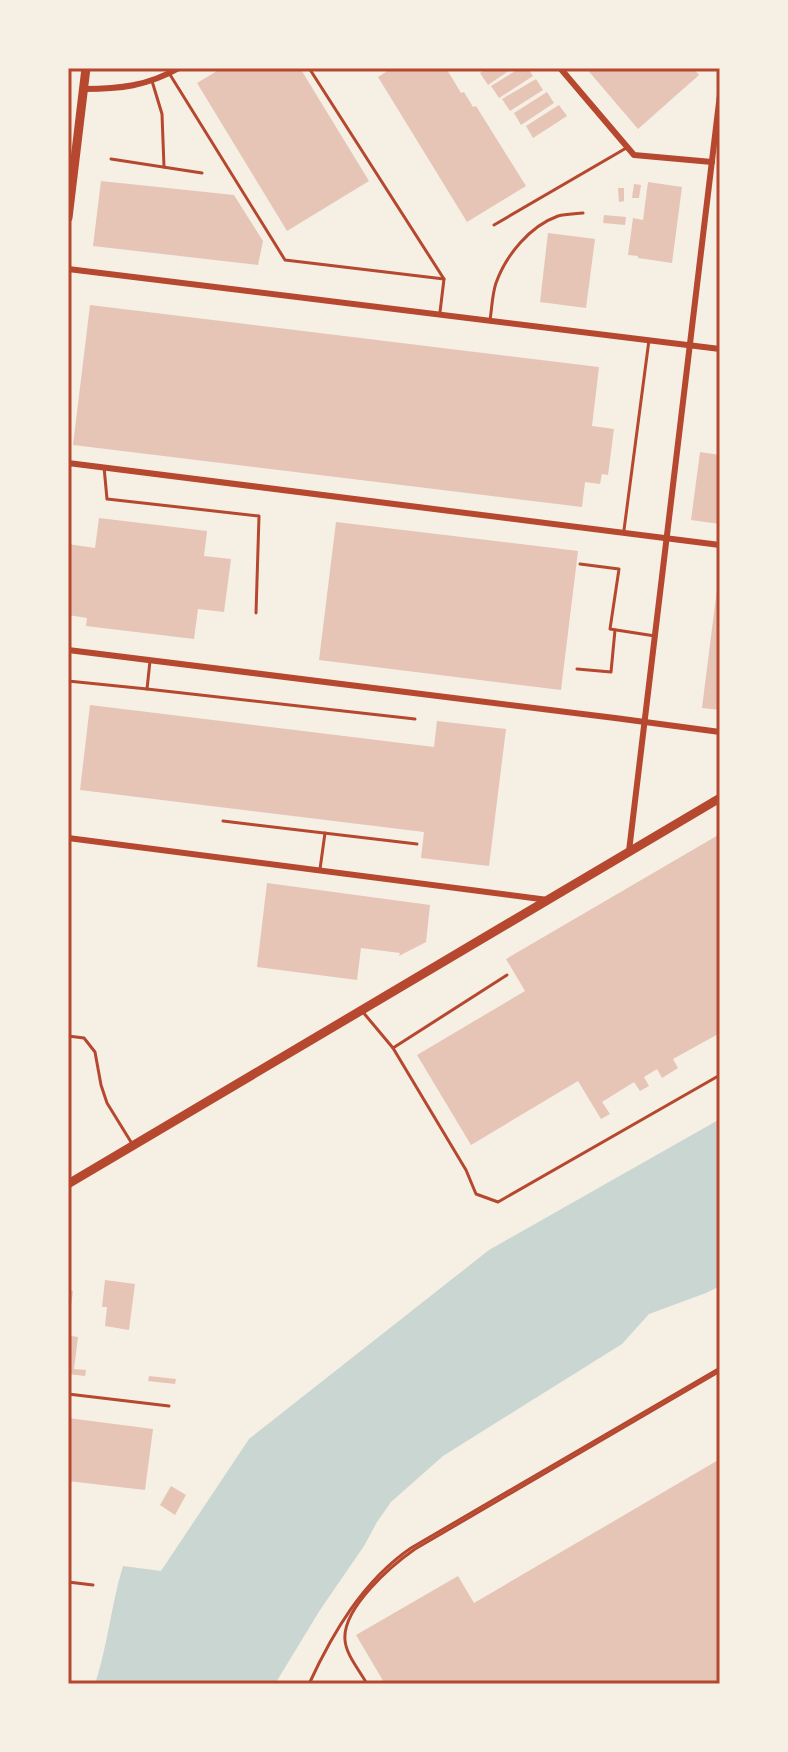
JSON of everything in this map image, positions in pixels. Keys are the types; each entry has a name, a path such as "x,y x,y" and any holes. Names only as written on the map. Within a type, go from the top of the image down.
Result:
{"main road":[{"path":"68,218 86,68"},
{"path":"68,1184 720,798"}],"street":[{"path":"84,89 141,85 179,68"},
{"path":"560,68 634,155 712,162"},
{"path":"629,851 720,94"},
{"path":"68,269 720,349"},
{"path":"68,463 720,545"},
{"path":"68,650 720,732"},
{"path":"68,838 549,900"}],"lane":[{"path":"309,68 444,279 440,314"},
{"path":"169,73 285,260 444,279"},
{"path":"152,81 162,114 164,168"},
{"path":"494,225 628,147"},
{"path":"111,159 202,173"},
{"path":"490,320 496,283 519,245 550,220 566,214 583,213"},
{"path":"623,532 649,340"},
{"path":"104,467 107,499 259,516 256,613"},
{"path":"580,564 619,569 610,629 655,636"},
{"path":"577,669 611,672 615,630"},
{"path":"147,689 150,661"},
{"path":"68,681 415,719"},
{"path":"223,821 417,844"},
{"path":"320,871 325,833"},
{"path":"393,1048 507,975"},
{"path":"362,1011 393,1048 466,1170 476,1194 498,1202 720,1075"},
{"path":"68,1036 84,1038 95,1052 107,1103 133,1146"},
{"path":"309,1684 359,1597 379,1574 411,1548 720,1370"},
{"path":"367,1684 346,1647 346,1630 356,1608 391,1567 415,1549 720,1370"},
{"path":"68,1394 169,1406"},
{"path":"68,1582 93,1585"}],"shaded area":[{"path":"720,1119 720,1286 649,1314 622,1344 443,1456 391,1502 275,1684 95,1684 123,1566 161,1571 249,1439 489,1250"}],"building":[{"path":"222,68 300,68 369,181 287,231 197,83"},
{"path":"392,68 446,68 461,93 464,92 473,107 476,106 526,186 467,222 378,77"},
{"path":"487,68 513,68 488,85 480,73"},
{"path":"520,68 528,68 533,76 499,98 491,86"},
{"path":"586,68 693,68 699,75 638,129"},
{"path":"536,79 543,90 510,111 502,99"},
{"path":"547,92 554,103 521,125 514,113"},
{"path":"559,105 567,116 533,138 526,126"},
{"path":"101,181 234,195 263,241 258,265 93,246"},
{"path":"648,182 682,187 672,263 628,255 633,218 643,220"},
{"path":"634,184 641,185 639,198 632,198"},
{"path":"618,188 624,188 624,201 619,202"},
{"path":"604,215 626,217 625,225 603,223"},
{"path":"548,233 595,239 586,308 540,302"},
{"path":"90,305 599,367 592,426 614,429 608,475 602,474 600,484 585,482 582,507 73,445"},
{"path":"700,452 720,455 720,524 691,520"},
{"path":"99,518 207,531 204,556 231,559 224,612 198,609 194,639 86,626 87,618 68,615 68,544 95,548"},
{"path":"336,522 578,551 561,690 319,660"},
{"path":"720,581 720,710 702,708"},
{"path":"90,705 434,747 437,721 506,729 489,866 421,858 424,832 80,790"},
{"path":"720,834 720,1033 673,1059 678,1068 662,1078 657,1069 644,1077 649,1086 640,1091 634,1082 602,1102 610,1114 601,1119 578,1081 471,1145 417,1055 525,991 506,959"},
{"path":"267,883 430,905 426,942 399,956 400,953 361,948 357,980 257,967"},
{"path":"105,1280 135,1284 129,1330 105,1326 107,1307 102,1307"},
{"path":"68,1290 73,1291 70,1314 68,1314"},
{"path":"71,1336 78,1337 74,1369 86,1370 85,1376 68,1374"},
{"path":"149,1376 176,1379 175,1384 148,1381"},
{"path":"68,1418 153,1429 145,1490 68,1481"},
{"path":"720,1459 720,1684 385,1684 356,1635 458,1576 474,1603"},
{"path":"171,1486 186,1495 175,1515 160,1505"}]}
